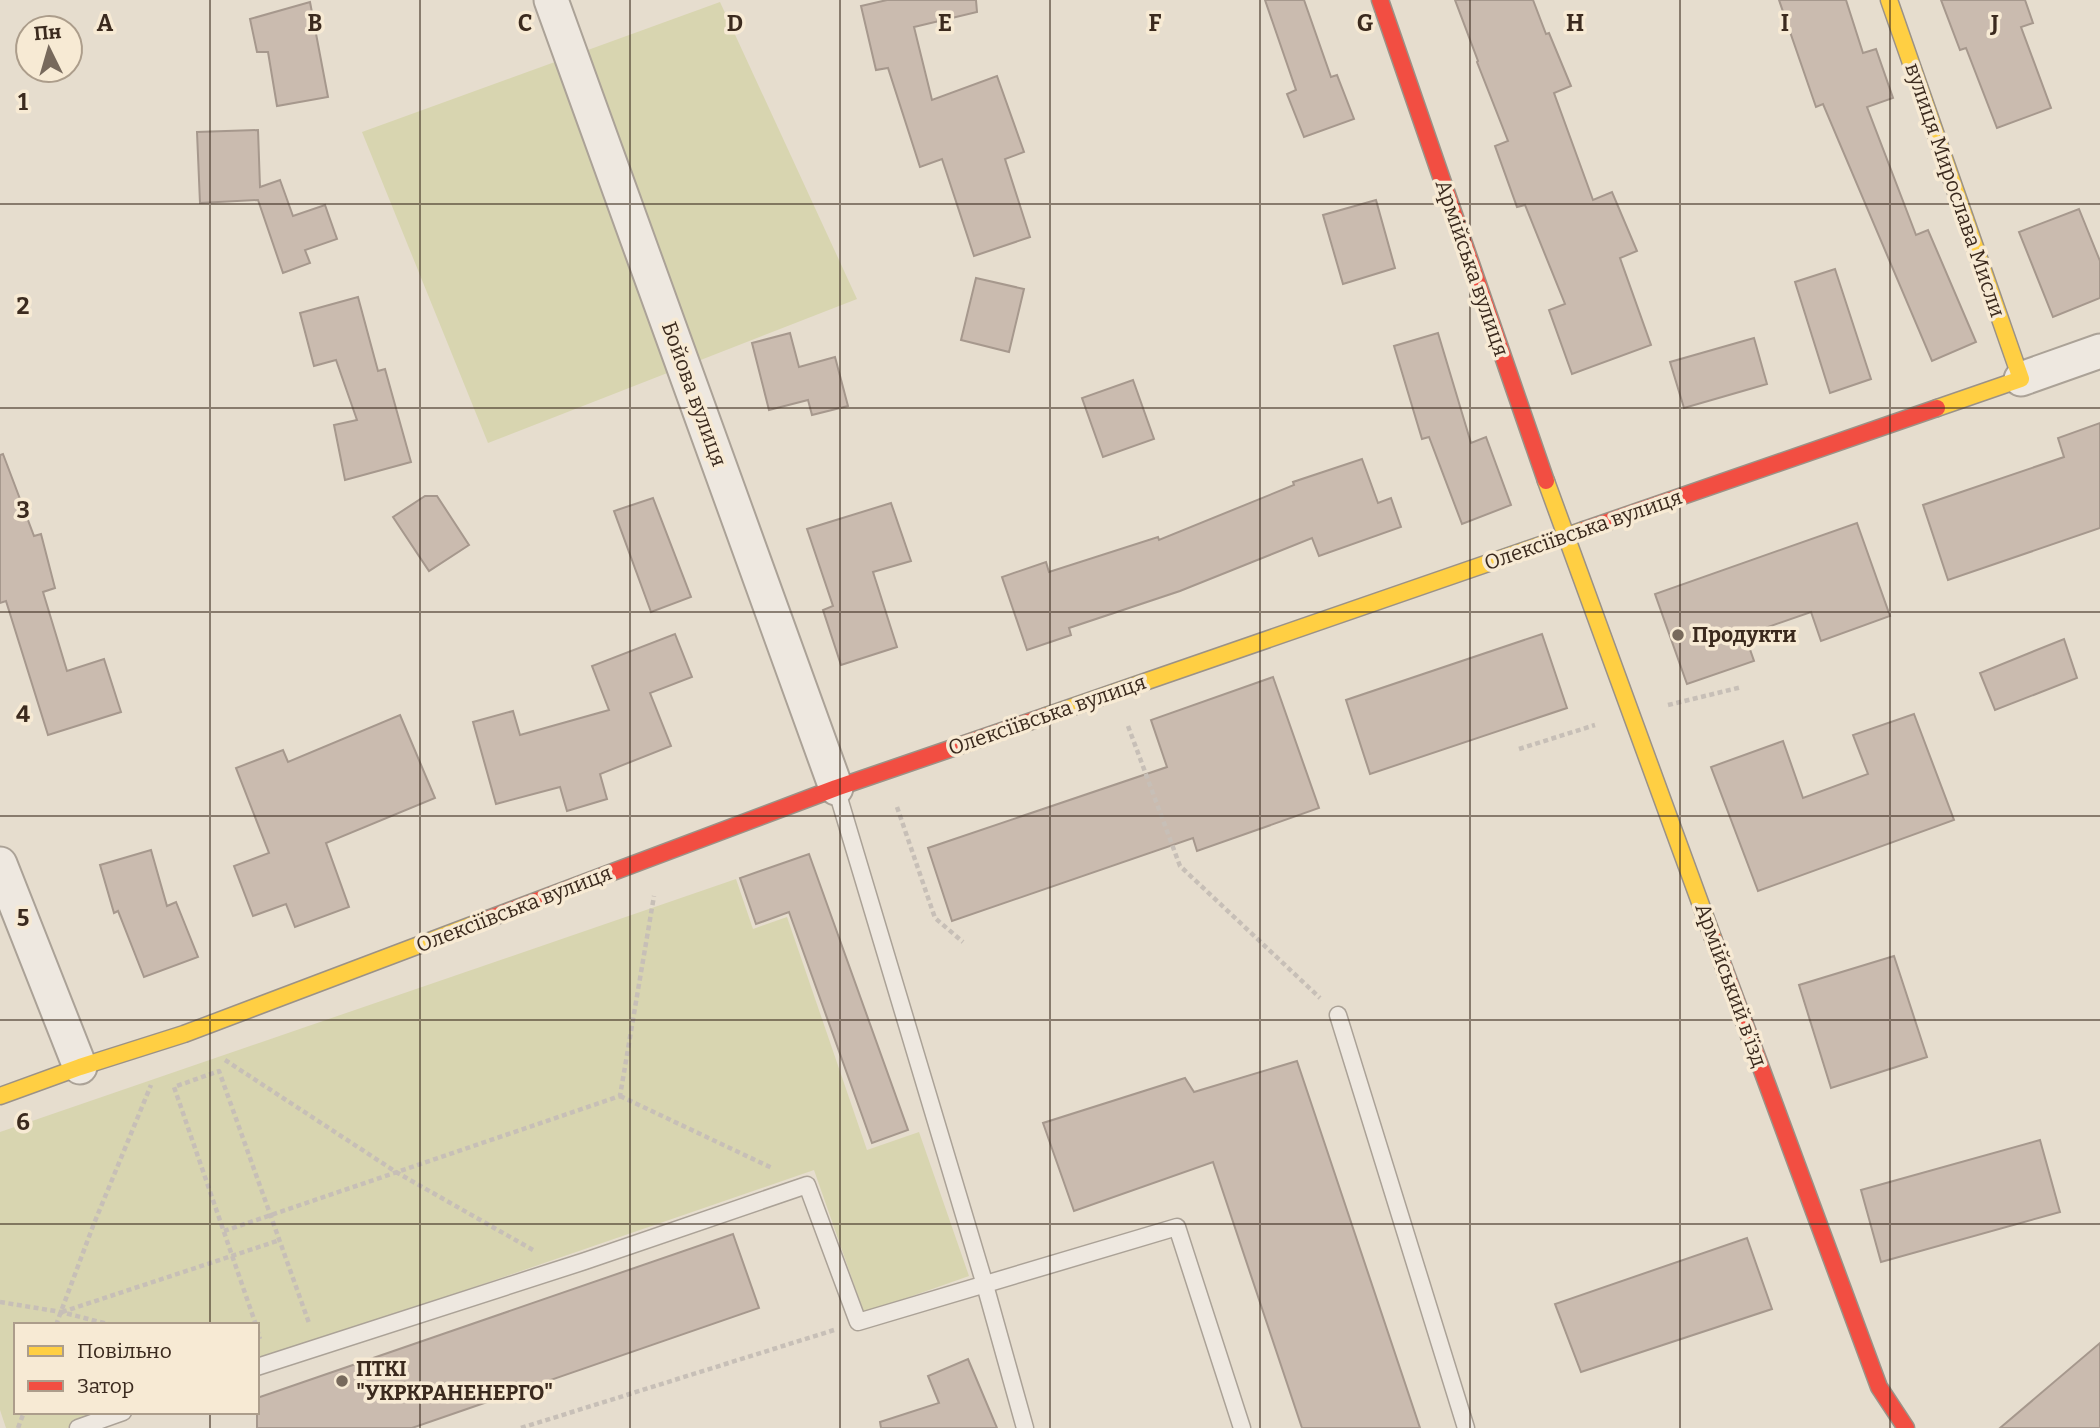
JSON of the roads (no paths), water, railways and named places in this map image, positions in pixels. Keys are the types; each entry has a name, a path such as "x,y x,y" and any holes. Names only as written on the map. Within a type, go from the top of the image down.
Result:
{"street":[{"name":"Бойова вулиця","path":"551,0 836,788"},
{"name":"Армійська вулиця","path":"1380,0 1565,537"},
{"name":"вулиця Мирослава Мисли","path":"1889,0 2021,379"},
{"name":"Олексіївська вулиця","path":"0,1096 184,1034 836,788 2100,351"},
{"name":"Армійський в’їзд","path":"1565,537 1879,1387 1906,1428"},
{"path":"0,864 80,1067"}],"lane":[{"path":"836,788 985,1285 1025,1428"},
{"path":"1338,1015 1466,1428"},
{"path":"259,1366 565,1268 807,1185 858,1322 1177,1227 1242,1428"},
{"path":"78,1428 118,1414"}],"place":[{"name":"Продукти","path":"1678,635"},
{"name":"ПТКІ \"УКРКРАНЕНЕРГО\"","path":"342,1381"}]}
